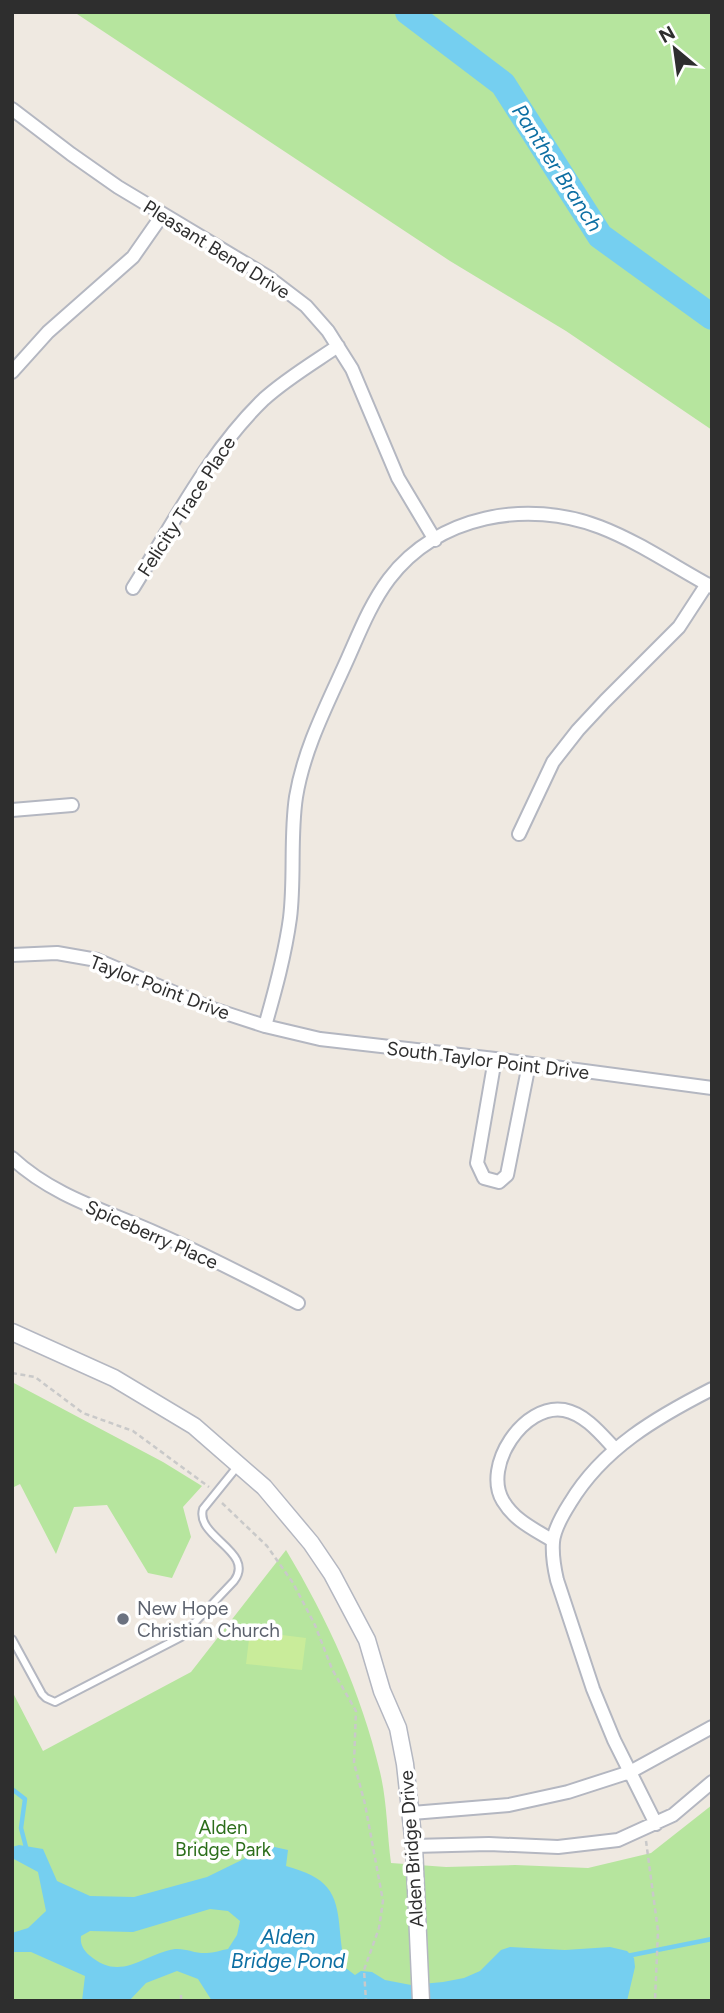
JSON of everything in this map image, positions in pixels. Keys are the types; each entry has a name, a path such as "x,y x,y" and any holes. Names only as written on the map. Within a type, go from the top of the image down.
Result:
{"street":[{"name":"Pleasant Bend Drive","path":"12,109 71,154 281,286 306,306 338,346 352,369 398,478 435,540"},
{"path":"12,372 48,332 133,257 163,214"},
{"name":"Felicity Trace Place","path":"133,589 219,450 266,398 338,346"},
{"path":"265,1027 281,970 290,918 296,798 312,741 378,594 401,566 457,527 482,518 518,513 556,514 599,526 710,586 680,627 605,701 553,762 519,834"},
{"path":"12,810 72,805"},
{"name":"Taylor Point Drive","path":"12,955 57,953 97,960 213,1009 265,1027"},
{"name":"South Taylor Point Drive","path":"265,1027 320,1039 712,1088"},
{"path":"495,1059 477,1163 484,1178 499,1182 507,1175 529,1064"},
{"name":"Spiceberry Place","path":"12,1158 35,1177 68,1197 175,1241 298,1303"},
{"name":"Alden Bridge Drive","path":"12,1332 147,1395 194,1426 264,1487 289,1515 332,1574 367,1640 382,1691 398,1728 412,1813 421,2001"},
{"path":"656,1824 629,1772 593,1689 561,1593 553,1563 553,1541 573,1498 615,1449 664,1414 712,1389"},
{"path":"553,1541 517,1520 501,1499 496,1475 502,1453 529,1419 544,1411 564,1410 585,1419 615,1449"},
{"path":"412,1813 509,1805 540,1799 629,1772 712,1727"},
{"path":"414,1846 489,1843 580,1847 618,1840 656,1824 690,1802 712,1782"}],"lane":[{"path":"12,1639 42,1694 55,1702 178,1639 239,1574 239,1564 235,1557 204,1524 202,1512 238,1465"}],"path":[{"path":"12,1373 36,1377 83,1413 133,1431 206,1483 232,1515 267,1546 293,1584 315,1625 332,1669 356,1711 354,1763 365,1804 383,1901 379,1928 364,1969 366,2001"},
{"path":"646,1840 658,1931 656,2001"},
{"path":"181,1995 181,2001"}],"green space":[{"path":"74,12 712,12 712,430 566,331 450,261"},
{"path":"12,1382 163,1462 202,1486 183,1507 191,1537 172,1578 148,1573 107,1505 74,1507 56,1554 20,1484 12,1488"},
{"name":"Alden Bridge Park","path":"286,1550 342,1657 363,1713 382,1783 391,1863 446,1867 515,1865 588,1868 651,1853 712,1805 712,2001 12,2001 12,1691 43,1751 191,1672"},
{"path":"250,1631 306,1638 302,1670 246,1664"}],"water":[{"name":"Alden Bridge Pond","path":"19,1845 43,1849 57,1881 90,1896 134,1897 207,1877 270,1846 288,1850 286,1866 311,1875 327,1887 332,1895 338,1917 343,1966 355,1975 361,1971 372,1972 385,1980 411,1985 443,1982 464,1978 480,1971 501,1950 510,1947 565,1950 610,1947 627,1951 634,1958 635,1967 627,2001 212,2001 198,1979 177,1971 146,1983 129,2001 82,2001 85,1976 31,1952 12,1952 12,1933 28,1928 46,1911 38,1872 12,1858 12,1847","holes":["210,1909 228,1911 240,1921 237,1935 228,1949 215,1952 175,1949 122,1967 111,1967 89,1955 82,1944 81,1936 90,1931 133,1932"]}],"waterway":[{"name":"Panther Branch","path":"408,12 503,84 600,236 712,317"},
{"path":"12,1789 25,1799 21,1828 27,1851"},
{"path":"627,1956 712,1939"}],"place":[{"name":"New Hope Christian Church","path":"123,1619"}]}
